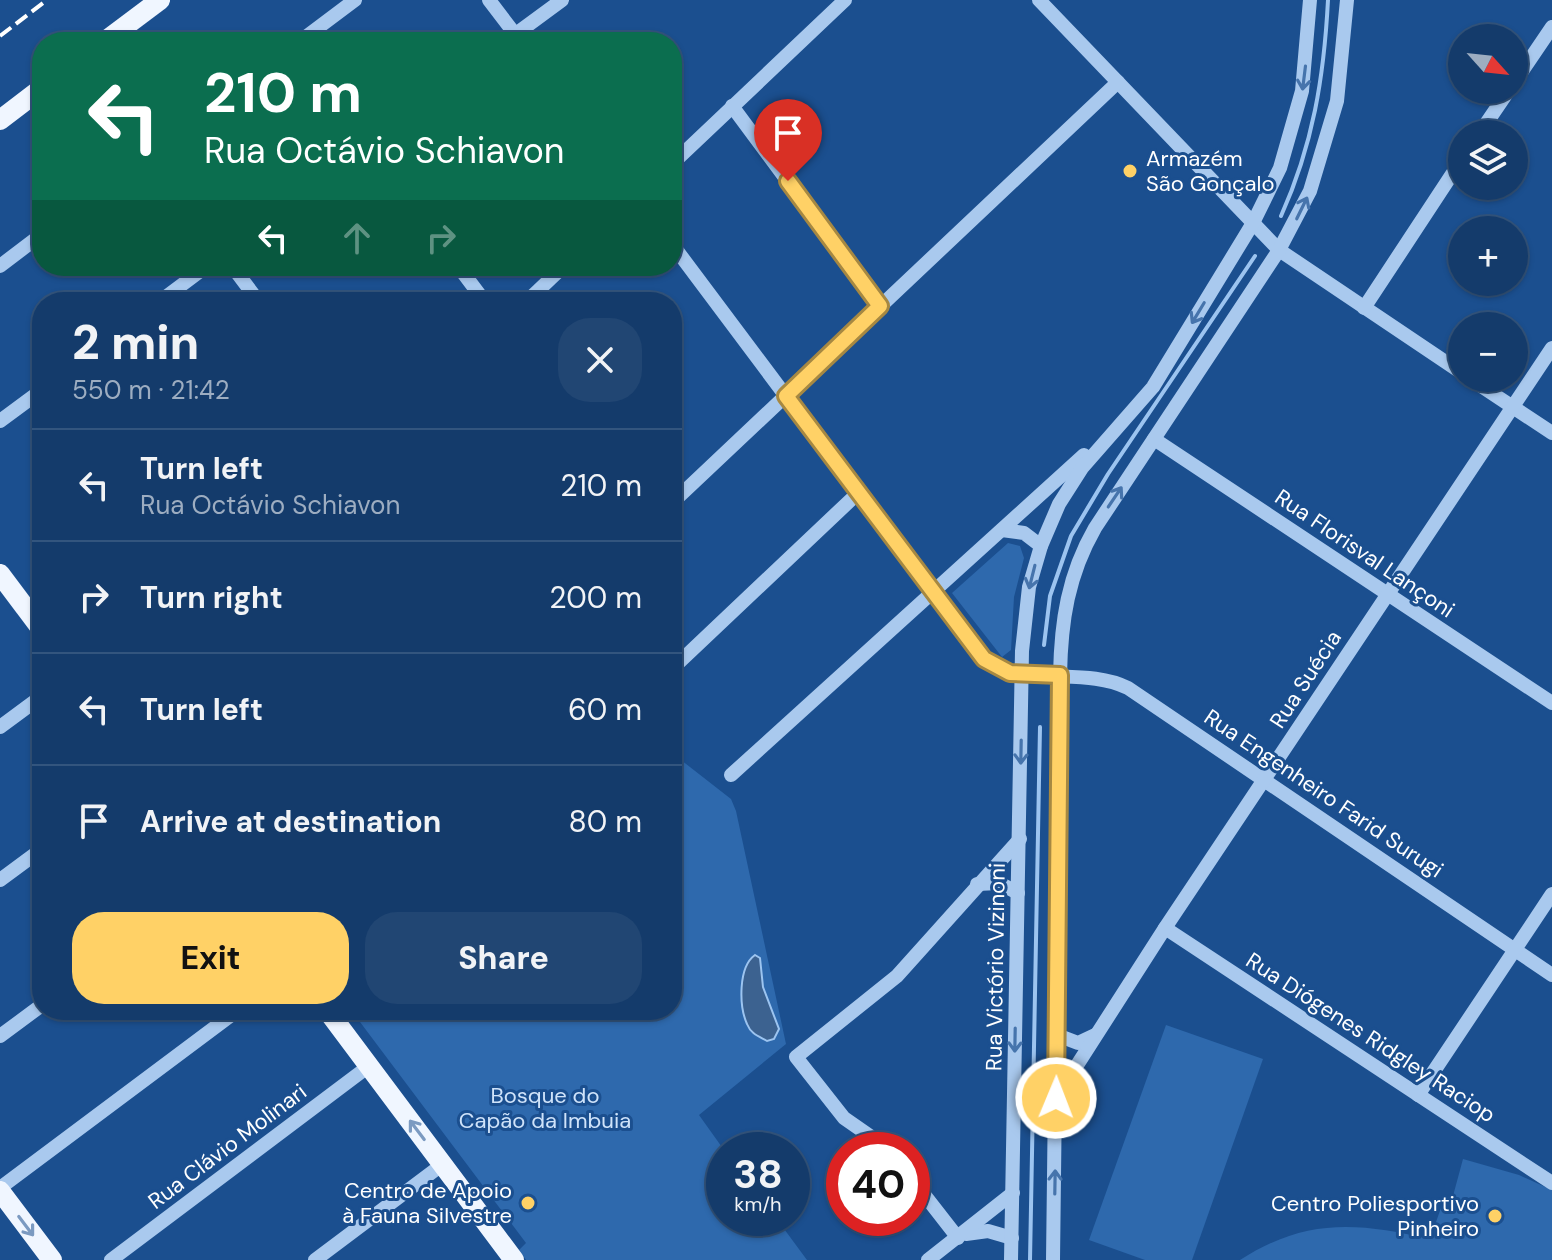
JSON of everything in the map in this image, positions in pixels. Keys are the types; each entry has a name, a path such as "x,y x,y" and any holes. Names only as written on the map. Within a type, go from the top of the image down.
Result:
{"main road":[{"path":"117,32 160,0"},
{"path":"0,120 32,96"},
{"path":"0,574 32,617"},
{"path":"334,1020 514,1260"},
{"path":"0,1190 52,1260"}],"street":[{"path":"312,32 355,0"},
{"path":"489,0 510,32"},
{"path":"523,32 562,0"},
{"path":"682,154 845,0"},
{"path":"1039,0 1279,250 1448,364"},
{"path":"731,775 1135,409 1153,387 1253,223 1280,168 1297,117 1306,67 1310,0"},
{"path":"1053,1260 1060,675 1065,609 1077,563 1095,528 1279,250 1310,191 1329,136 1342,69 1347,0"},
{"path":"1528,62 1552,27"},
{"path":"682,494 1118,82"},
{"path":"732,106 880,306"},
{"path":"1364,308 1448,180"},
{"path":"0,266 32,242"},
{"name":"Rua Engenheiro Farid Surugi","path":"682,257 984,659 1001,671 1096,677 1128,688 1552,975"},
{"path":"172,292 194,276"},
{"path":"537,292 553,276"},
{"name":"Rua Suécia","path":"1056,1098 1165,928 1552,348"},
{"path":"1490,392 1552,433"},
{"path":"0,421 32,397"},
{"name":"Rua Victório Vizinoni","path":"1011,1260 1022,674 1026,607 1041,546 1070,485 1135,409"},
{"name":"Rua Florisval Lançoni","path":"1154,439 1552,703"},
{"path":"682,660 858,493"},
{"path":"1002,530 1024,533 1041,546"},
{"path":"0,727 32,703"},
{"path":"864,1132 844,1118 796,1057 897,976 1020,839"},
{"path":"0,880 32,856"},
{"path":"977,884 999,883 1018,893"},
{"path":"1418,1095 1552,894"},
{"name":"Rua Diógenes Ridgley Raciop","path":"1165,928 1552,1183"},
{"path":"0,1036 32,1012"},
{"path":"0,1190 225,1020"},
{"path":"1057,1035 1078,1043 1095,1035"},
{"name":"Rua Clávio Molinari","path":"111,1260 369,1066"},
{"path":"315,1260 443,1164"},
{"path":"928,1260 1013,1193"},
{"path":"930,1202 958,1238"},
{"path":"958,1238 980,1231 1012,1238"}],"green space":[{"path":"1008,543 1020,546 1024,558 1014,597 1011,650 1002,657 952,593"},
{"name":"Bosque do Capão da Imbuia","path":"682,761 731,799 736,811 786,1044 699,1115 711,1132 706,1132 706,1236 789,1236 807,1260 526,1260 519,1250 526,1243 359,1020 682,1020"},
{"path":"1166,1025 1263,1059 1192,1260 1145,1260 1089,1240"},
{"name":"Centro Poliesportivo Pinheiro","path":"1463,1159 1519,1175 1552,1190 1552,1260 1240,1260 1287,1237 1332,1227 1379,1229 1430,1239 1442,1205 1450,1207"}],"shaded area":[{"path":"755,955 760,958 763,987 779,1029 774,1039 767,1041 751,1030 742,1007 745,968"}],"waterway":[{"path":"1281,216 1301,163 1315,110 1328,0"},
{"path":"1044,645 1050,596 1071,536 1108,474 1255,256"},
{"path":"1030,1260 1040,727"}],"railway":[{"path":"0,36 47,0"}],"place":[{"name":"Armazém São Gonçalo","path":"1130,171"},
{"name":"Centro de Apoio à Fauna Silvestre","path":"528,1203"},
{"name":"Centro Poliesportivo Pinheiro","path":"1495,1216"}],"route":[{"path":"788,181 880,306 786,396 984,659 1001,671 1010,673 1060,675 1056,1098"}]}
